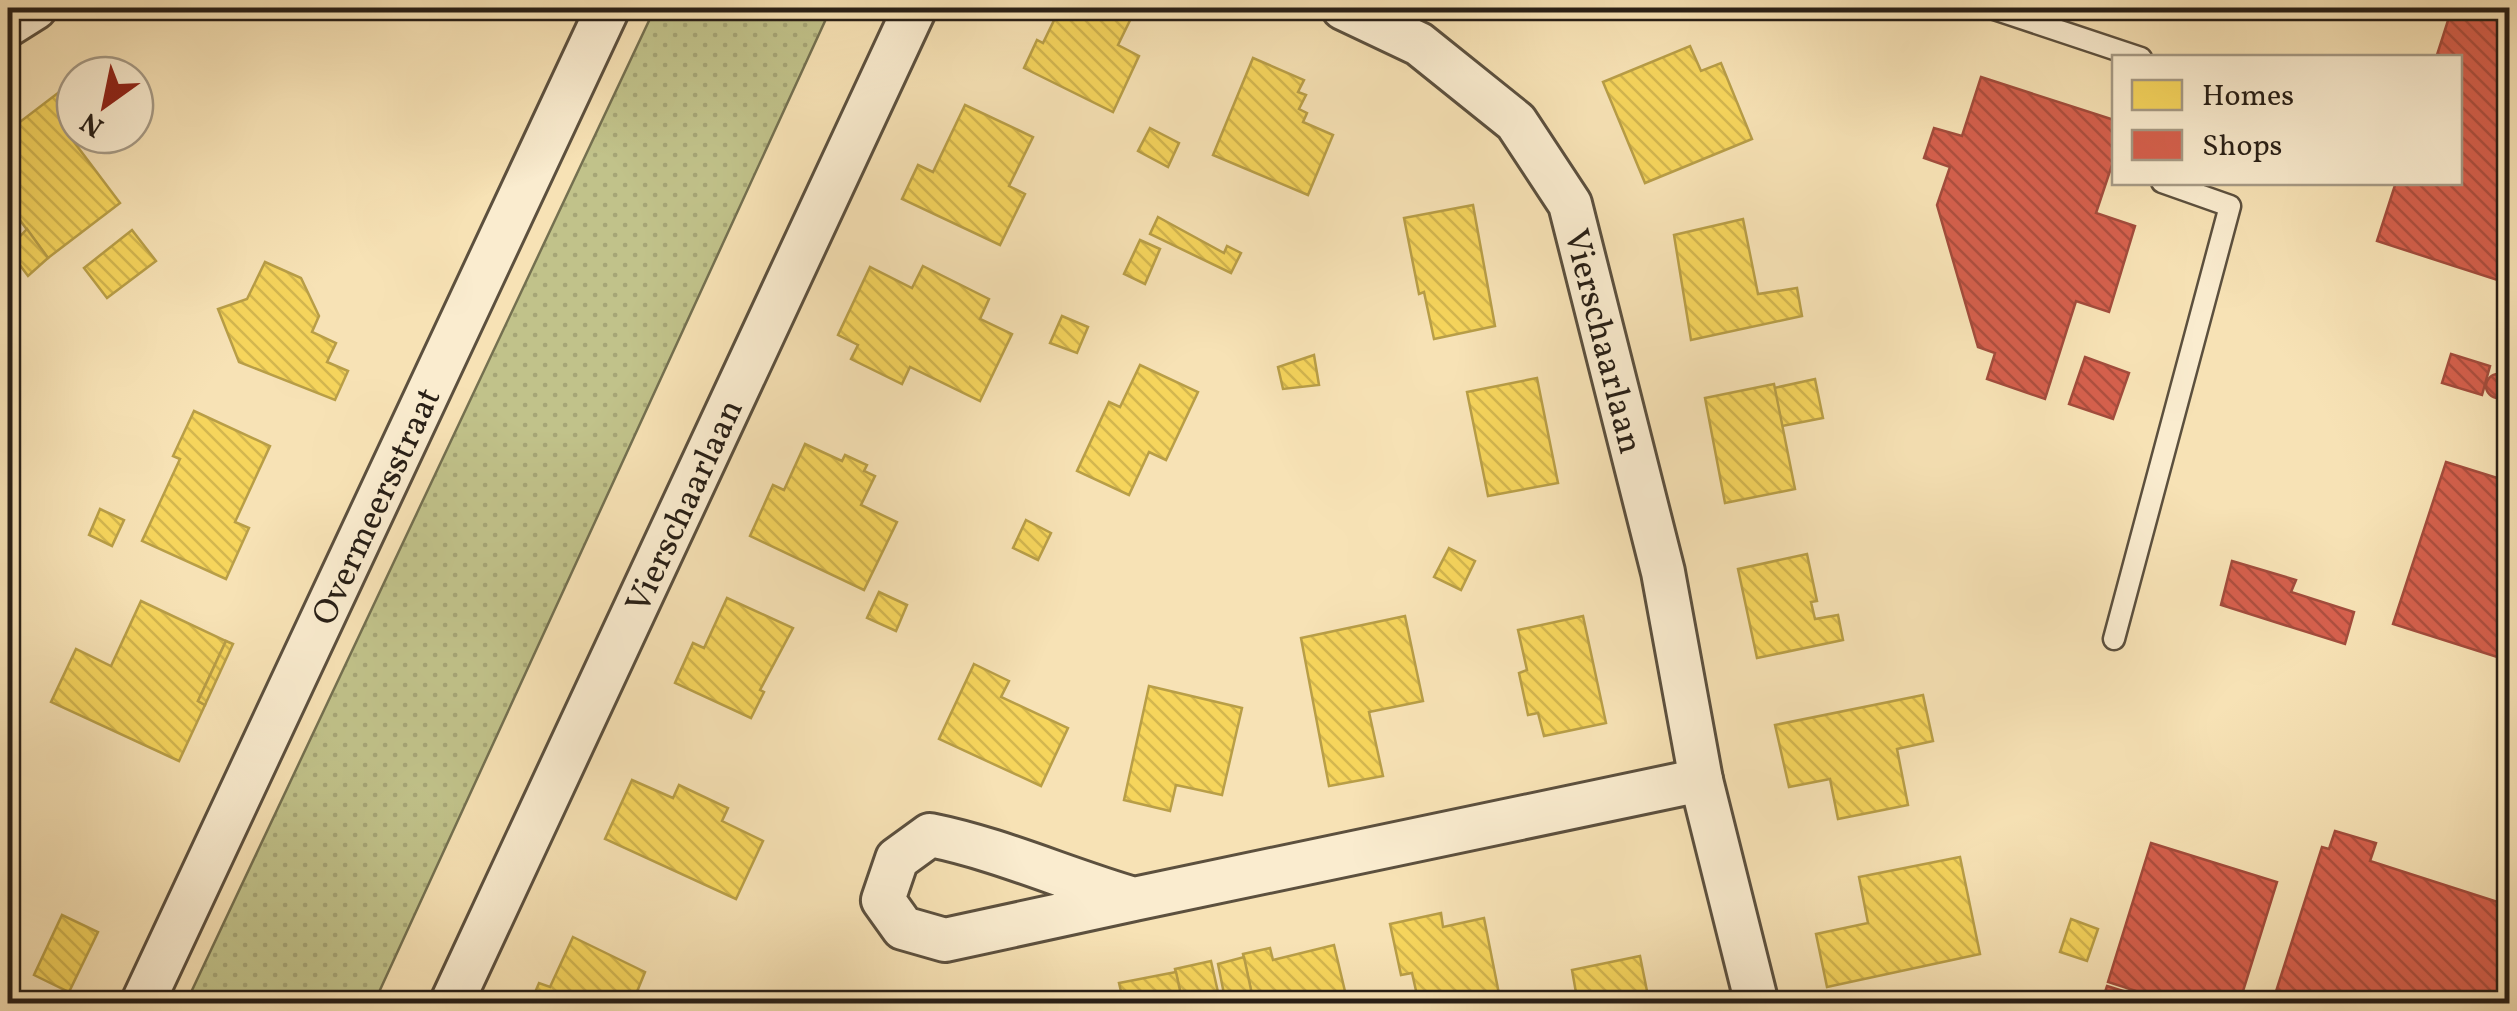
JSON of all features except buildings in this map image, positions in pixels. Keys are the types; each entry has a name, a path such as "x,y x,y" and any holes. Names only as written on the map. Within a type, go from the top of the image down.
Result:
{"street":[{"path":"8,26 35,8"},
{"name":"Overmeersstraat","path":"142,1004 608,8"},
{"name":"Vierschaarlaan","path":"451,1004 914,8"},
{"name":"Vierschaarlaan","path":"1343,8 1419,44 1516,122 1570,204 1663,572 1701,780 1757,1004"},
{"path":"1134,898 1070,880 980,845 930,834 896,859 884,900 903,928 944,940 1701,780"}],"lane":[{"path":"1990,8 2132,55"},
{"path":"2114,639 2230,206 2170,185"}],"green space":[{"path":"655,8 831,8 374,1003 186,1003"}]}
